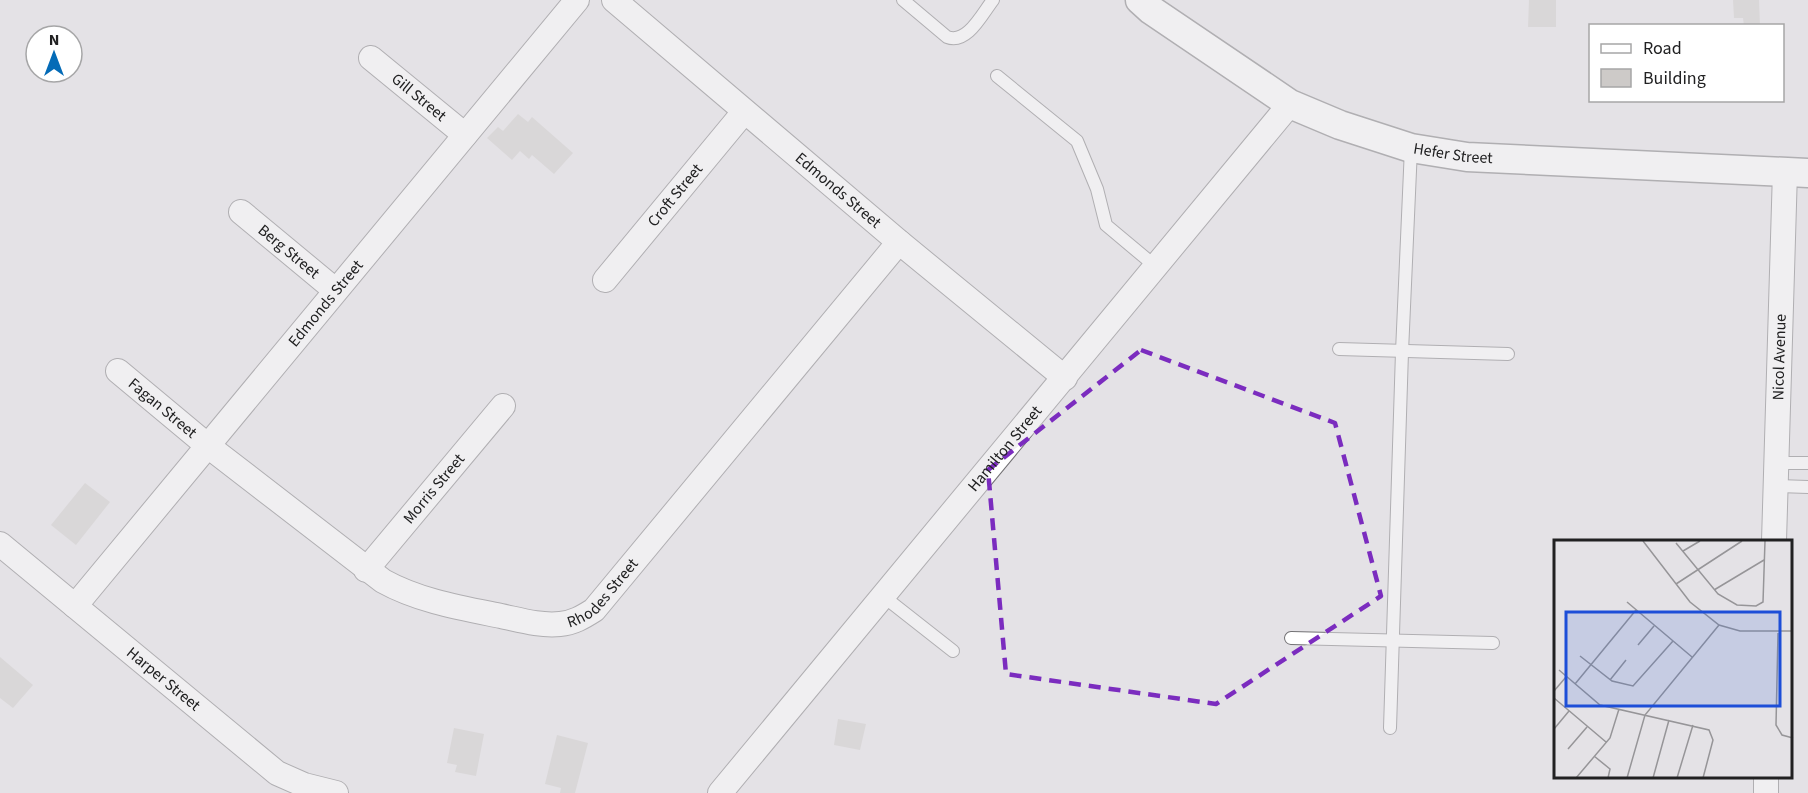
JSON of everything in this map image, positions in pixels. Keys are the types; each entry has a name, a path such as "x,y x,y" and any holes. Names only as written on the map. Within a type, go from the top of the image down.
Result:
{"street":[{"name":"Edmonds Street","path":"75,606 576,0"},
{"name":"Edmonds Street","path":"614,0 899,242 1065,378"},
{"name":"Hefer Street","path":"1140,0 1151,10 1290,104 1340,125 1411,148 1467,157 1796,172"},
{"name":"Gill Street","path":"371,58 465,135"},
{"name":"Hamilton Street","path":"720,793 1290,104"},
{"name":"Croft Street","path":"605,280 744,112"},
{"name":"Nicol Avenue","path":"1774,540 1776,475 1796,172"},
{"name":"Berg Street","path":"241,212 335,290"},
{"name":"Rhodes Street","path":"208,446 366,570 403,592 452,606 546,625 578,620 594,610 899,242"},
{"name":"Fagan Street","path":"118,371 208,446"},
{"name":"Morris Street","path":"366,570 503,406"},
{"name":"Harper Street","path":"0,544 277,773 304,785 336,793"},
{"path":"1766,793 1767,778"}],"lane":[{"path":"903,0 947,37 954,39 966,33 993,0"},
{"path":"997,76 1077,141 1097,189 1106,225 1155,266"},
{"path":"1390,728 1411,148"},
{"path":"1339,350 1508,354"},
{"path":"1776,475 1808,464"},
{"path":"1776,475 1808,487"},
{"path":"883,596 953,651"},
{"path":"1291,638 1493,643"}],"highlighted area":[{"path":"1141,350 1335,423 1381,596 1216,704 1006,674 988,470"}],"building":[{"path":"1529,0 1556,0 1556,27 1528,27"},
{"path":"1733,0 1759,0 1760,24 1744,24 1743,18 1734,18"},
{"path":"518,114 528,122 532,117 573,153 554,174 532,155 529,159 520,151 512,160 487,138 498,127 503,131"},
{"path":"85,483 110,502 76,545 51,525"},
{"path":"0,657 33,685 13,708 0,698"},
{"path":"838,719 866,724 860,750 834,745"},
{"path":"454,728 484,734 476,776 455,772 457,765 447,763"},
{"path":"557,735 588,743 575,793 560,793 561,788 545,784"}]}
